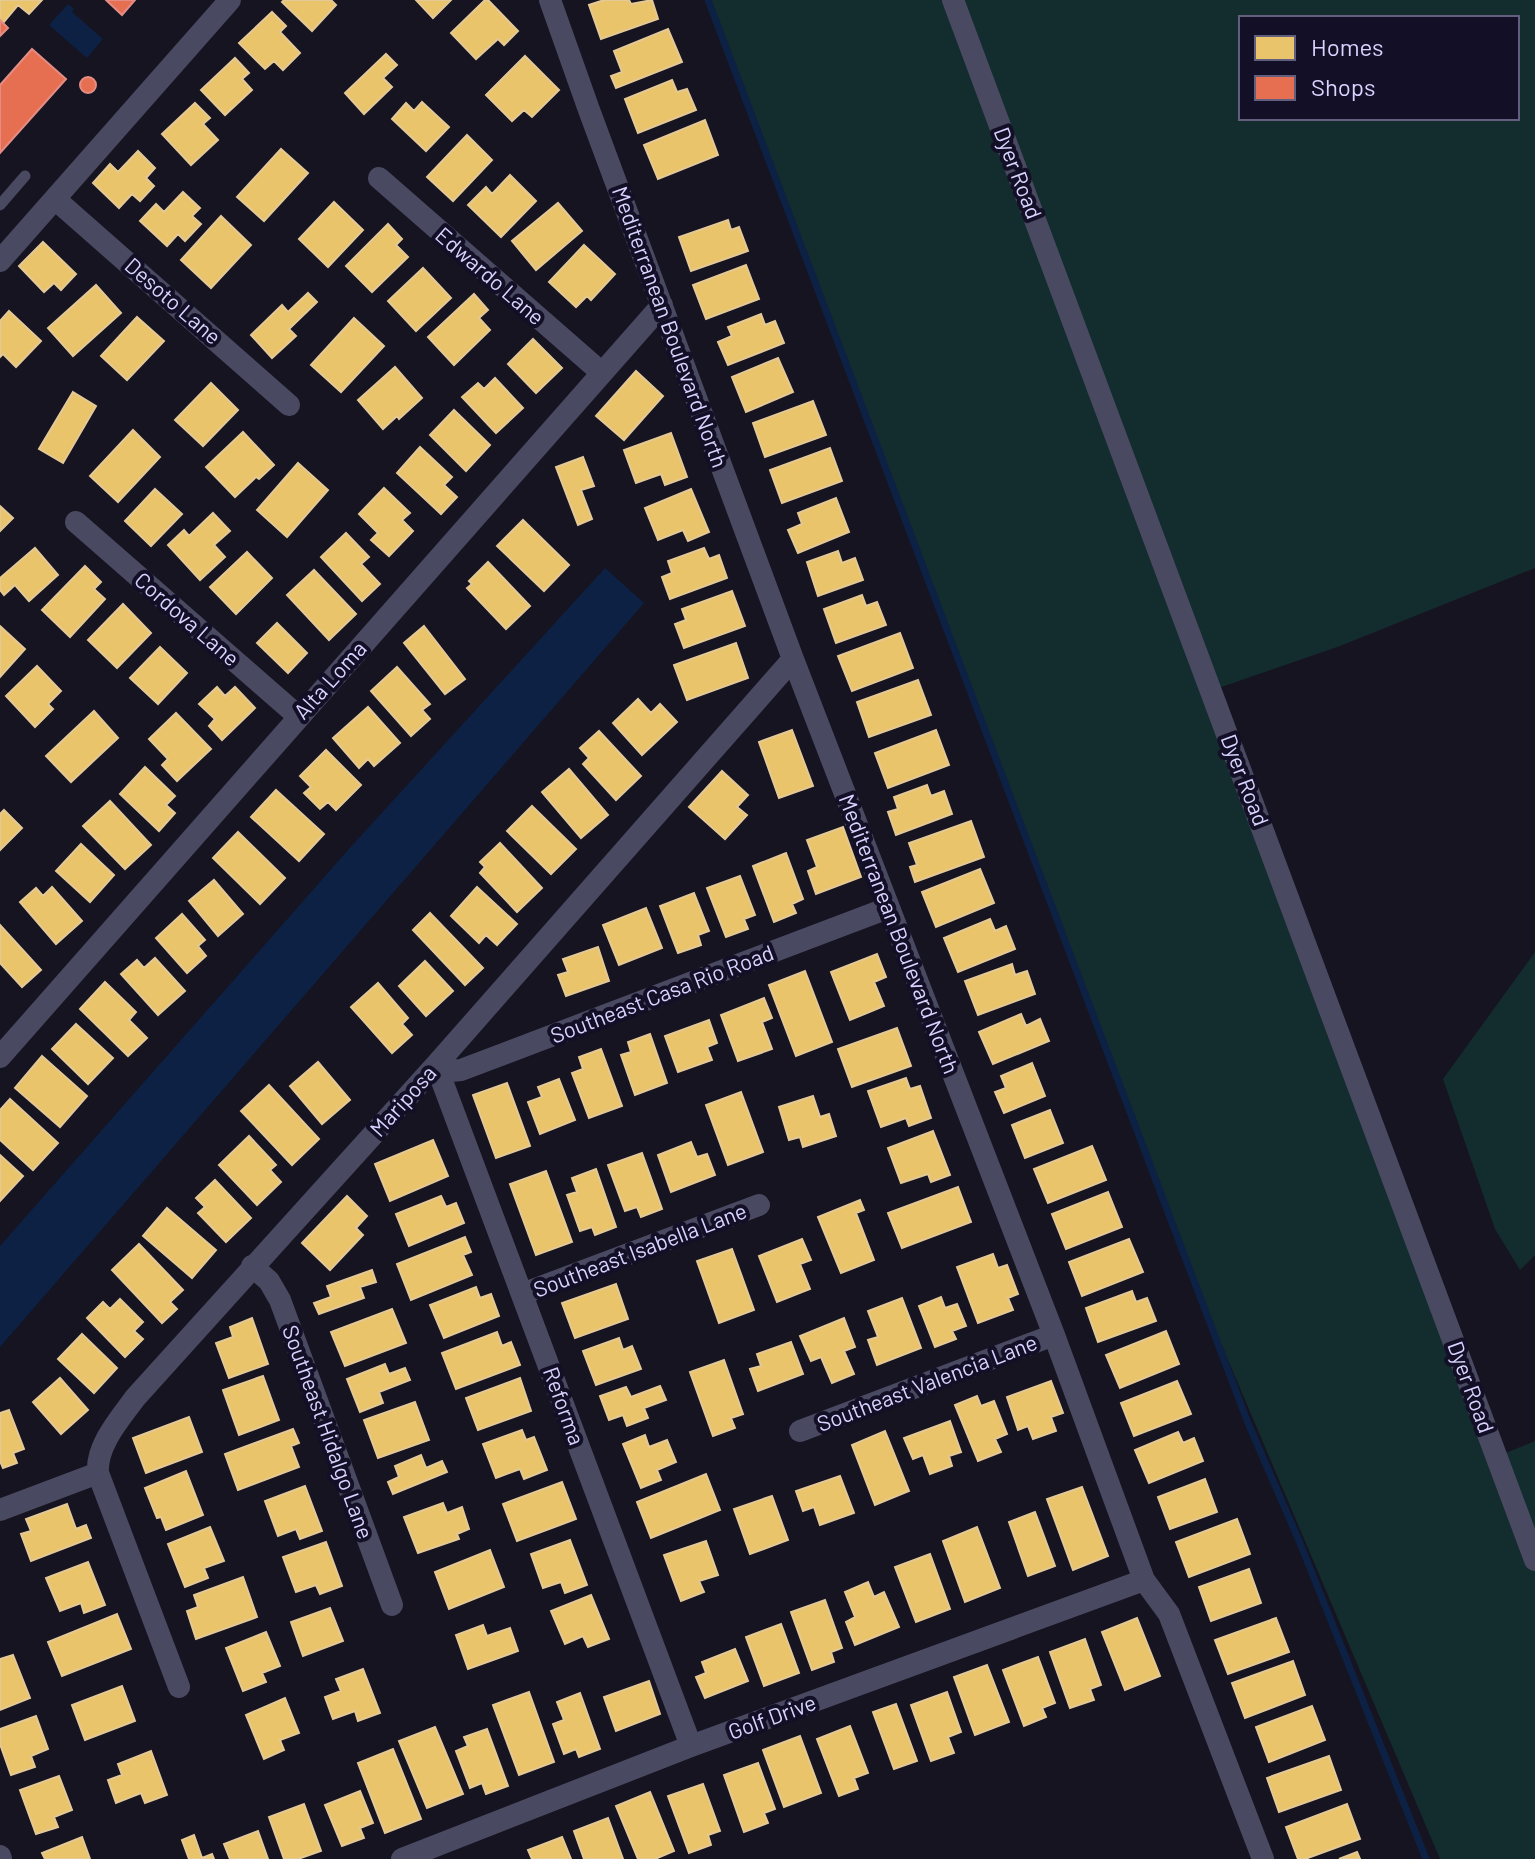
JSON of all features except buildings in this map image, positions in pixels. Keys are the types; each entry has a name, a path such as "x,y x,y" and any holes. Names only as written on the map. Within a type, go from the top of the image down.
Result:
{"street":[{"path":"0,261 230,0"},
{"name":"Dyer Road","path":"953,0 1535,1560"},
{"name":"Mediterranean Boulevard North","path":"549,4 793,659 1054,1335 1144,1580 1169,1614 1263,1859"},
{"name":"Edwardo Lane","path":"379,178 602,373"},
{"name":"Desoto Lane","path":"55,199 289,405"},
{"name":"Alta Loma","path":"0,1057 662,305"},
{"name":"Cordova Lane","path":"76,522 298,716"},
{"name":"Mariposa","path":"98,1473 97,1463 103,1448 135,1398 436,1065 793,659"},
{"name":"Southeast Casa Rio Road","path":"436,1065 451,1071 461,1070 888,908"},
{"name":"Reforma","path":"436,1065 691,1746"},
{"name":"Southeast Isabella Lane","path":"522,1294 759,1205"},
{"name":"Southeast Hidalgo Lane","path":"252,1266 269,1281 280,1300 392,1605"},
{"name":"Southeast Valencia Lane","path":"800,1431 1054,1335"},
{"path":"0,1510 98,1473 179,1687"},
{"name":"Golf Drive","path":"402,1859 691,1746 1144,1580"}],"lane":[{"path":"0,205 25,176"}],"green space":[{"path":"710,0 1535,0 1535,568 1340,646 1207,692 1503,1454 1535,1441 1535,1859 1440,1859 1200,1294"},
{"path":"1535,952 1535,1255 1520,1270 1495,1229 1443,1079"}],"water":[{"path":"68,4 74,9 72,12 103,39 87,58 49,25"},
{"path":"605,568 644,603 0,1347 0,1246 348,850"}],"waterway":[{"path":"708,0 1248,1423 1300,1543 1426,1859"}]}
